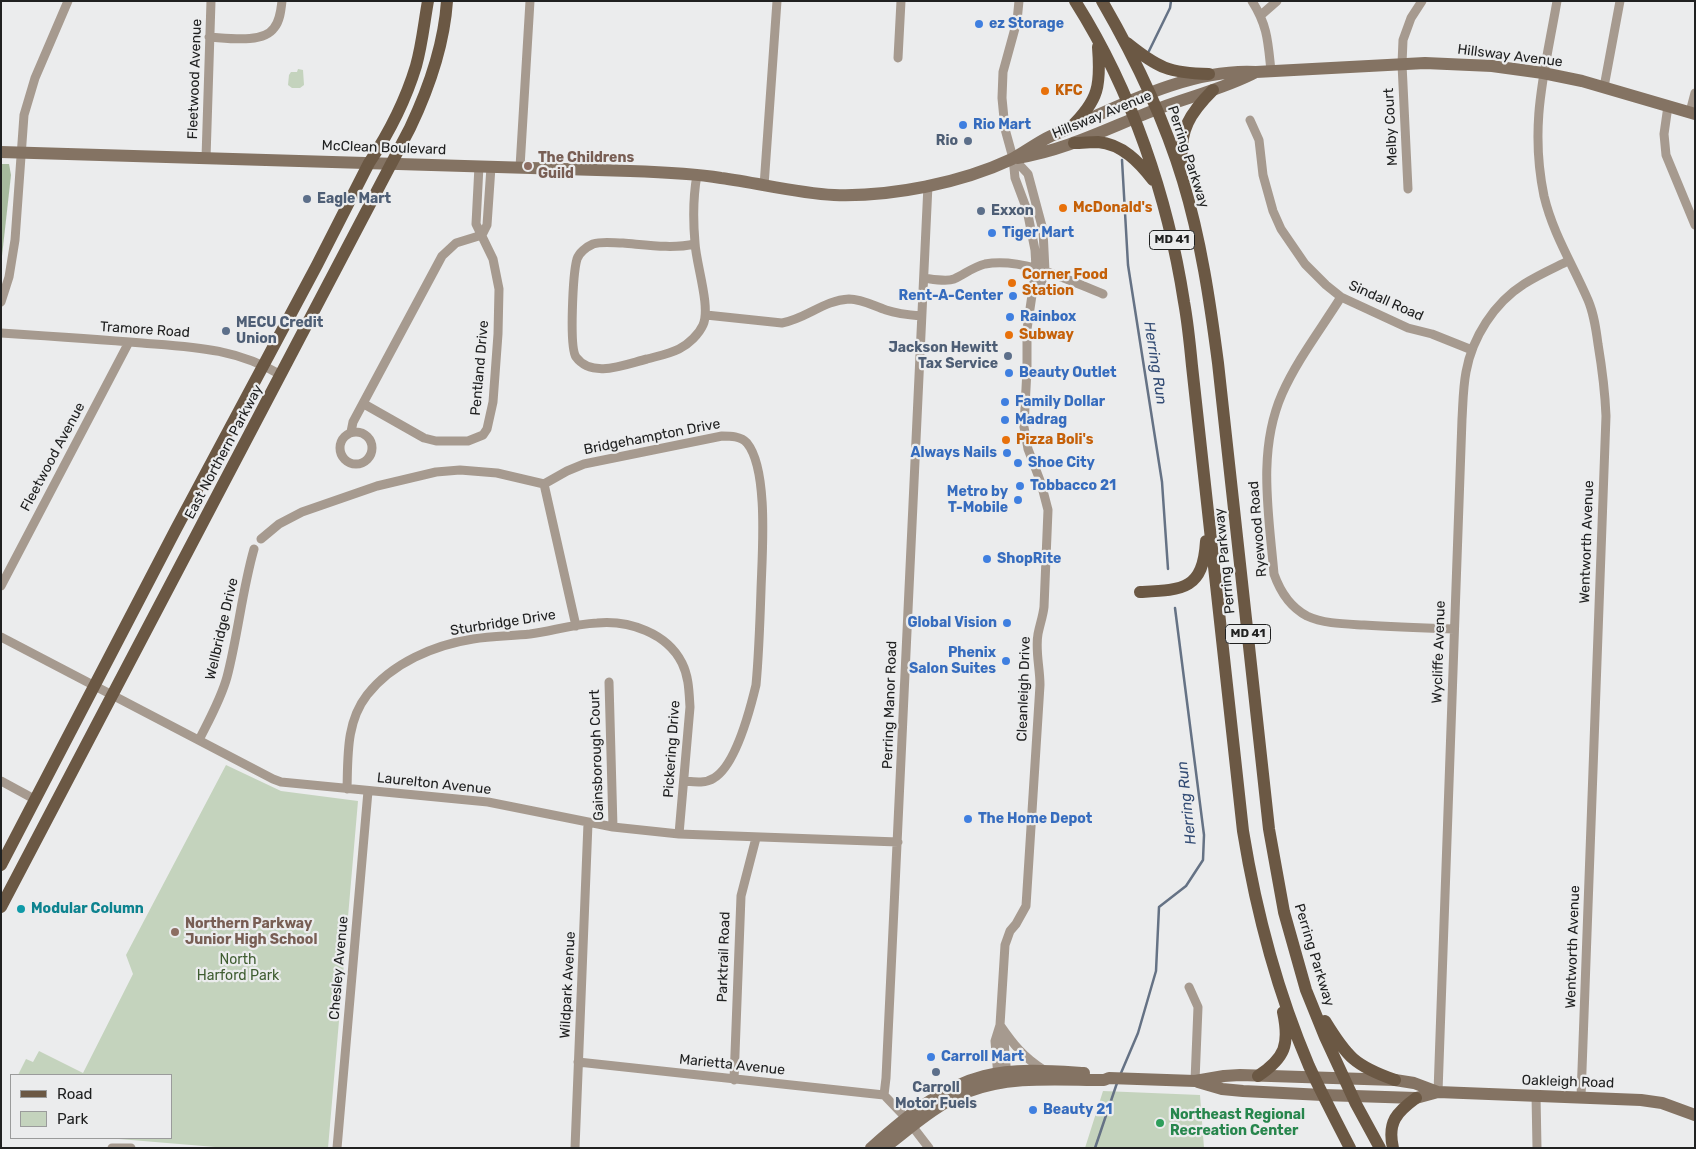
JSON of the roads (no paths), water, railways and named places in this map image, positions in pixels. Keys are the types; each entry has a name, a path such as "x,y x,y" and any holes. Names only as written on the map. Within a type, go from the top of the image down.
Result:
{"main road":[{"name":"East Northern Parkway","path":"1,865 310,279 369,162 380,147 405,95 416,65 428,1"},
{"name":"East Northern Parkway","path":"1,907 393,163 413,122 431,78 441,40 447,1"},
{"name":"Perring Parkway","path":"1075,1 1098,39 1128,103 1158,186 1169,230 1184,301 1243,831 1250,876 1270,954 1293,1025 1323,1095 1350,1148"},
{"name":"Perring Parkway","path":"1102,1 1125,41 1157,109 1183,182 1201,258 1211,309 1273,855 1284,912 1306,990 1343,1078 1380,1148"},
{"path":"1071,127 1085,113 1094,99 1100,70 1098,39"},
{"path":"1125,41 1143,56 1165,68 1176,72 1208,74"},
{"path":"1183,182 1182,137 1192,113 1213,90"},
{"path":"1074,144 1099,142 1126,152 1140,164 1158,186"},
{"path":"1140,592 1178,589 1196,578 1202,568 1205,554 1208,511"},
{"path":"1258,1076 1277,1061 1282,1054 1285,1044 1284,1017 1270,954"},
{"path":"1306,990 1342,1048 1351,1058 1374,1072 1395,1080"},
{"path":"1393,1148 1391,1131 1393,1122 1397,1114 1416,1098"}],"street":[{"name":"Fleetwood Avenue","path":"206,158 211,1"},
{"path":"209,37 250,38 270,33 277,23 282,1"},
{"path":"520,167 530,1"},
{"path":"764,186 777,1"},
{"path":"898,58 901,1"},
{"path":"1013,158 1005,129 1002,98 1003,72 1017,21 1019,1"},
{"path":"1252,1 1261,15 1268,42 1271,71"},
{"path":"1261,15 1277,1"},
{"name":"Melby Court","path":"1408,189 1402,64 1405,33 1411,18 1422,1"},
{"name":"Wentworth Avenue","path":"1557,1 1543,73 1537,124 1541,178 1550,215 1568,261 1594,315 1605,386 1606,416 1581,1097"},
{"path":"1604,87 1620,1"},
{"path":"1,302 9,278 15,240 24,115 31,88 68,2"},
{"name":"Hillsway Avenue","path":"1150,94 1208,74 1238,71 1256,72 1402,64 1470,64 1543,73 1604,87 1693,113"},
{"name":"Hillsway Avenue","path":"1013,158 1074,144 1134,118 1240,80 1256,72"},
{"path":"1693,113 1695,93"},
{"name":"McClean Boulevard","path":"1,152 630,171 697,175 794,191 835,195 880,193 928,185 972,174 1013,158 1033,145 1071,127 1150,94"},
{"path":"1668,106 1664,134 1666,155 1670,169 1695,225"},
{"name":"Sindall Road","path":"1250,120 1259,140 1263,175 1274,212 1281,229 1305,264 1341,297 1408,328 1432,334 1472,350"},
{"name":"Cleanleigh Drive","path":"1013,158 1015,178 1026,210 1040,270"},
{"name":"Cleanleigh Drive","path":"1002,1078 1004,1041 1000,1025 1005,945 1010,931 1026,906 1040,685 1037,658 1038,634 1044,607 1048,529 1048,510 1041,483 1028,449 1024,427 1029,310 1040,270 1044,242 1038,207 1028,174 1013,158"},
{"path":"351,432 353,422 442,256 456,243 482,235 487,225 485,167"},
{"path":"695,244 683,247 669,247 610,242 593,244 583,250 578,258 575,274 572,343 576,357 587,366 609,369 668,353 686,345 701,329 706,315 695,244 694,204 697,175"},
{"name":"Perring Manor Road","path":"884,1095 898,842 928,185"},
{"name":"Pentland Drive","path":"364,404 424,438 436,441 468,441 483,435 487,429 493,402 499,290 493,259 482,235"},
{"name":"Wycliffe Avenue","path":"1438,1092 1464,387 1472,350 1485,325 1505,299 1522,285 1568,261"},
{"path":"924,278 952,280 972,268 986,264 1001,263 1040,270 1103,294"},
{"name":"Ryewood Road","path":"1341,297 1300,360 1282,393 1271,427 1266,468 1274,574 1284,596 1294,607 1307,616 1320,620 1371,626 1454,629"},
{"path":"706,315 782,323 792,321 826,304 851,299 894,312 921,316"},
{"name":"Tramore Road","path":"1,333 207,349 249,359 281,375"},
{"name":"Fleetwood Avenue","path":"1,586 129,342"},
{"name":"Bridgehampton Drive","path":"544,484 567,470 584,464 722,436 738,438 746,442 752,451 760,480 763,510 756,685 752,703 734,755 725,769 710,781 684,781"},
{"path":"261,539 279,524 302,512 377,486 436,472 460,470 497,473 544,484 576,626"},
{"name":"Wellbridge Drive","path":"198,740 214,711 226,677 254,549"},
{"name":"Pickering Drive","path":"576,626 598,622 635,626 656,636 674,651 682,662 689,687 690,707 679,834"},
{"name":"Sturbridge Drive","path":"347,789 348,748 354,718 367,695 388,674 422,654 455,643 576,626"},
{"name":"Laurelton Avenue","path":"1,637 281,782 488,802 613,828 756,838 898,842"},
{"name":"Gainsborough Court","path":"609,682 613,828"},
{"path":"1,781 36,800"},
{"name":"Chesley Avenue","path":"337,1148 368,791"},
{"name":"Wildpark Avenue","path":"575,1148 588,823"},
{"name":"Parktrail Road","path":"734,1080 741,896 756,838"},
{"path":"1188,987 1198,1007 1195,1081"},
{"path":"1000,1025 1010,1040 1028,1060 1044,1070"},
{"name":"Marietta Avenue","path":"578,1062 884,1095"},
{"name":"Oakleigh Road","path":"909,1123 966,1092 1002,1078 1044,1070 1105,1074 1110,1078"},
{"name":"Oakleigh Road","path":"1002,1078 1024,1080 1104,1080 1110,1078 1195,1081 1224,1076 1315,1077 1395,1080 1414,1083 1438,1092"},
{"name":"Oakleigh Road","path":"1195,1081 1222,1089 1323,1095 1416,1098 1438,1092 1652,1101 1695,1115"},
{"path":"884,1095 929,1148"},
{"path":"1536,1095 1537,1148"},
{"path":"871,1148 909,1123"},
{"path":"884,1148 909,1123"},
{"path":"112,1148 131,1148"}],"waterway":[{"name":"Herring Run","path":"1149,51 1170,8 1171,1"},
{"name":"Herring Run","path":"1122,160 1128,265 1162,482 1168,569"},
{"name":"Herring Run","path":"1121,1073 1138,1033 1156,971 1159,907 1186,886 1203,860 1204,835 1175,608"},
{"name":"Herring Run","path":"1095,1148 1117,1083"}],"place":[{"name":"ez Storage","path":"979,24"},
{"name":"KFC","path":"1045,91"},
{"name":"Rio Mart","path":"963,125"},
{"name":"Rio","path":"968,141"},
{"name":"The Childrens Guild","path":"528,166"},
{"name":"Eagle Mart","path":"307,199"},
{"name":"McDonald's","path":"1063,208"},
{"name":"Exxon","path":"981,211"},
{"name":"Tiger Mart","path":"992,233"},
{"name":"Corner Food Station","path":"1012,283"},
{"name":"Rent-A-Center","path":"1013,296"},
{"name":"Rainbox","path":"1010,317"},
{"name":"MECU Credit Union","path":"226,331"},
{"name":"Subway","path":"1009,335"},
{"name":"Jackson Hewitt Tax Service","path":"1008,356"},
{"name":"Beauty Outlet","path":"1009,373"},
{"name":"Family Dollar","path":"1005,402"},
{"name":"Madrag","path":"1005,420"},
{"name":"Pizza Boli's","path":"1006,440"},
{"name":"Always Nails","path":"1007,453"},
{"name":"Shoe City","path":"1018,463"},
{"name":"Tobbacco 21","path":"1020,486"},
{"name":"Metro by T-Mobile","path":"1018,500"},
{"name":"ShopRite","path":"987,559"},
{"name":"Global Vision","path":"1007,623"},
{"name":"Phenix Salon Suites","path":"1006,661"},
{"name":"The Home Depot","path":"968,819"},
{"name":"Modular Column","path":"21,909"},
{"name":"Northern Parkway Junior High School","path":"175,932"},
{"name":"Carroll Mart","path":"931,1057"},
{"name":"Carroll Motor Fuels","path":"936,1072"},
{"name":"Beauty 21","path":"1033,1110"},
{"name":"Northeast Regional Recreation Center","path":"1160,1123"}],"park label":[{"name":"North Harford Park","path":"238,968"}]}
